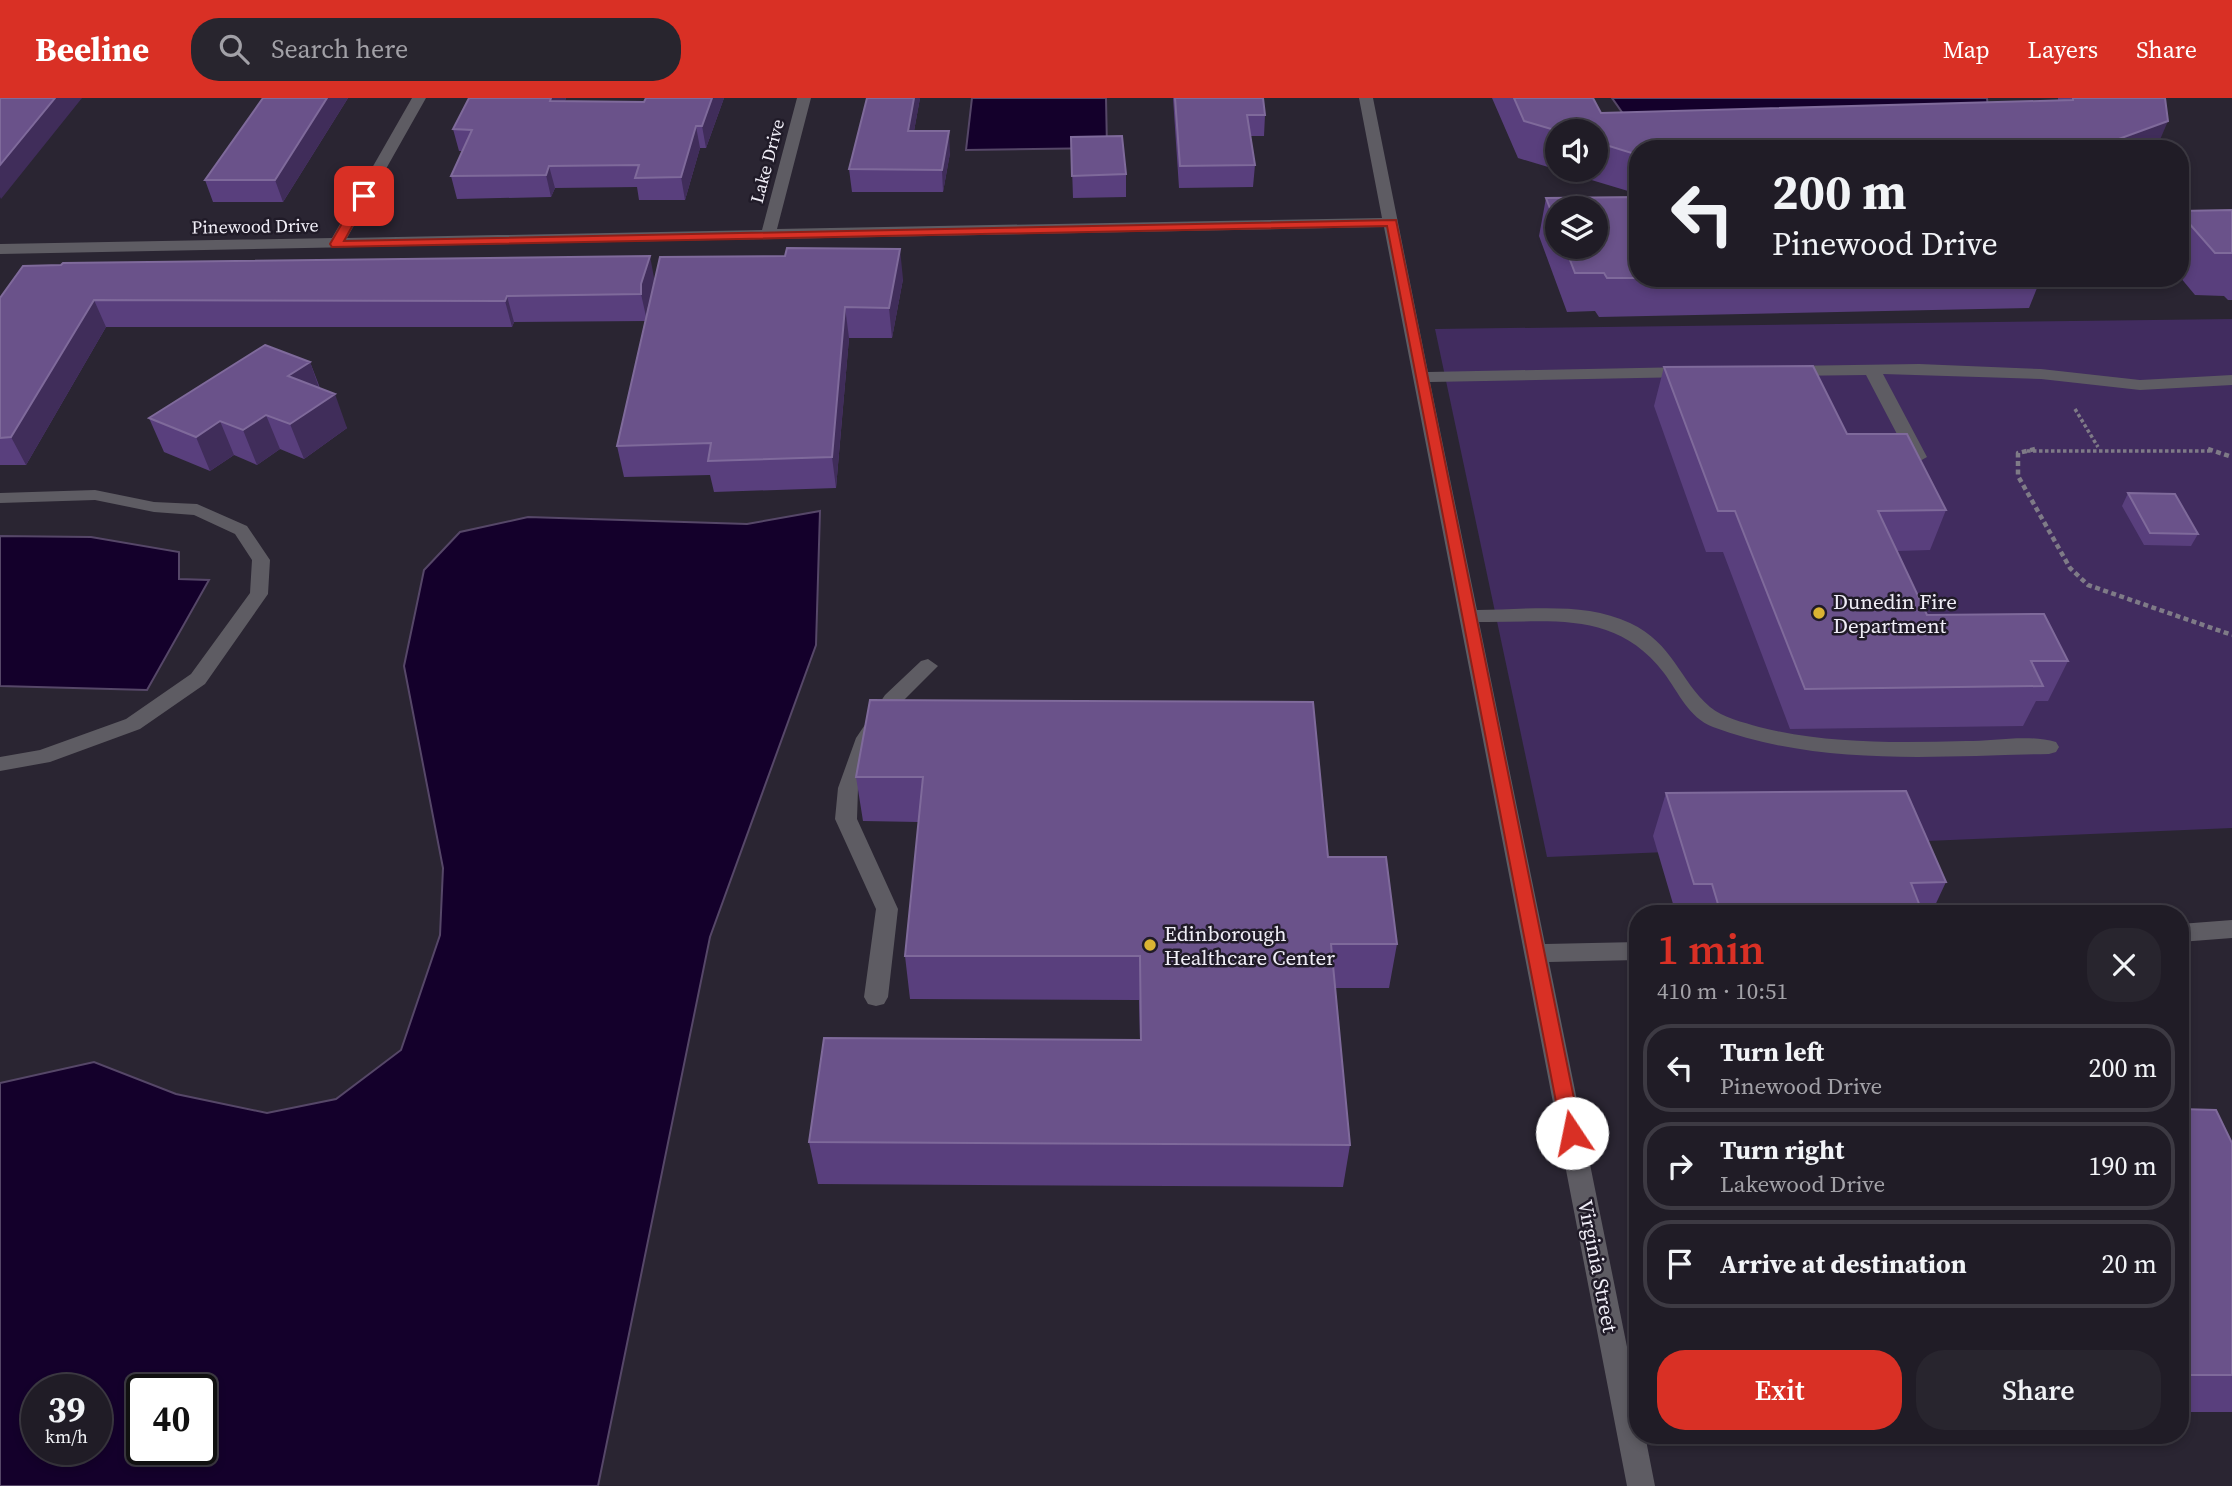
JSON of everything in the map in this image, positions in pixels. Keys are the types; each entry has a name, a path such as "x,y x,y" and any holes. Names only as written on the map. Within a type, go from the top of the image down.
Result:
{"street":[{"path":"336,244 419,98"},
{"name":"Lake Drive","path":"768,234 804,98"},
{"name":"Virginia Street","path":"1366,98 1536,953 1628,1370"},
{"name":"Pinewood Drive","path":"0,249 1392,222"},
{"path":"1872,370 1921,462"},
{"path":"1775,371 2041,374 2140,385 2232,380"},
{"path":"1421,377 1706,372"},
{"path":"0,498 95,495 154,507 197,510 241,530 261,560 259,594 198,679 133,724 43,757 0,764"},
{"path":"1468,616 1581,618 1617,624 1646,643 1671,668 1691,703 1714,719 1791,743 1836,747 2049,747"},
{"path":"876,997 887,909 846,819 849,788 863,743 892,700 928,666"},
{"path":"2189,932 2232,929"},
{"path":"1536,953 1629,951"},
{"name":"Virginia Street","path":"1636,1444 1641,1486"}],"path":[{"path":"2232,457 2207,449 2036,449 2018,453 2018,476 2070,568 2088,585 2232,635"}],"shaded area":[{"path":"972,98 1106,98 1107,148 966,150"},
{"path":"1612,98 1987,98 1989,119 1673,140 1642,140"},
{"path":"2232,319 2232,828 1547,857 1435,329"},
{"path":"820,511 816,645 710,937 598,1486 0,1486 0,1083 94,1062 176,1094 267,1113 336,1099 401,1050 440,935 443,868 404,666 424,570 460,532 528,517 747,524"},
{"path":"0,536 91,537 179,552 179,579 209,580 147,690 0,686"}],"building":[{"path":"55,98 0,165 0,99"},
{"path":"263,98 327,98 275,180 205,180"},
{"path":"469,98 644,102 646,98 712,98 702,126 696,126 681,177 635,178 639,165 549,166 546,175 451,176 472,130 453,129"},
{"path":"867,98 914,98 908,131 949,131 942,170 849,169"},
{"path":"1175,98 1263,98 1265,115 1247,115 1255,165 1180,166"},
{"path":"1514,98 1593,98 1601,113 2073,98 2165,98 2168,121 2116,140 1629,140 1629,152 1608,146 1608,119 1545,119 1545,127 1524,121"},
{"path":"1122,136 1126,174 1072,176 1071,137"},
{"path":"1608,197 1629,197 1629,278 1607,278 1604,273 1575,273 1570,259 1608,259"},
{"path":"2232,210 2232,253 2215,253 2189,223 2189,211"},
{"path":"787,248 900,249 889,308 845,307 832,457 708,461 711,443 617,446 660,257 785,256"},
{"path":"650,256 641,284 641,294 507,296 505,301 94,300 11,437 0,438 0,298 23,266 63,263"},
{"path":"265,345 310,362 288,376 335,394 290,424 266,415 243,430 220,421 196,437 149,418"},
{"path":"1813,366 1847,434 1907,434 1946,510 1878,511 1927,615 2044,614 2068,661 2031,661 2043,686 1805,689 1735,511 1718,511 1664,367"},
{"path":"2128,493 2175,494 2198,534 2150,533"},
{"name":"Edinborough Healthcare Center","path":"870,700 1313,702 1328,857 1386,857 1397,944 1331,944 1350,1145 809,1142 824,1038 1141,1040 1140,956 905,956 923,777 856,777"},
{"path":"1906,791 1946,882 1911,883 1920,905 1718,905 1712,884 1694,884 1666,793"},
{"path":"2189,1109 2216,1110 2232,1143 2232,1375 2189,1375"}],"place":[{"name":"Dunedin Fire Department","path":"1819,613"},
{"name":"Edinborough Healthcare Center","path":"1150,945"}],"route":[{"path":"364,196 336,244 1392,222 1461,583 1572,1133"}]}
